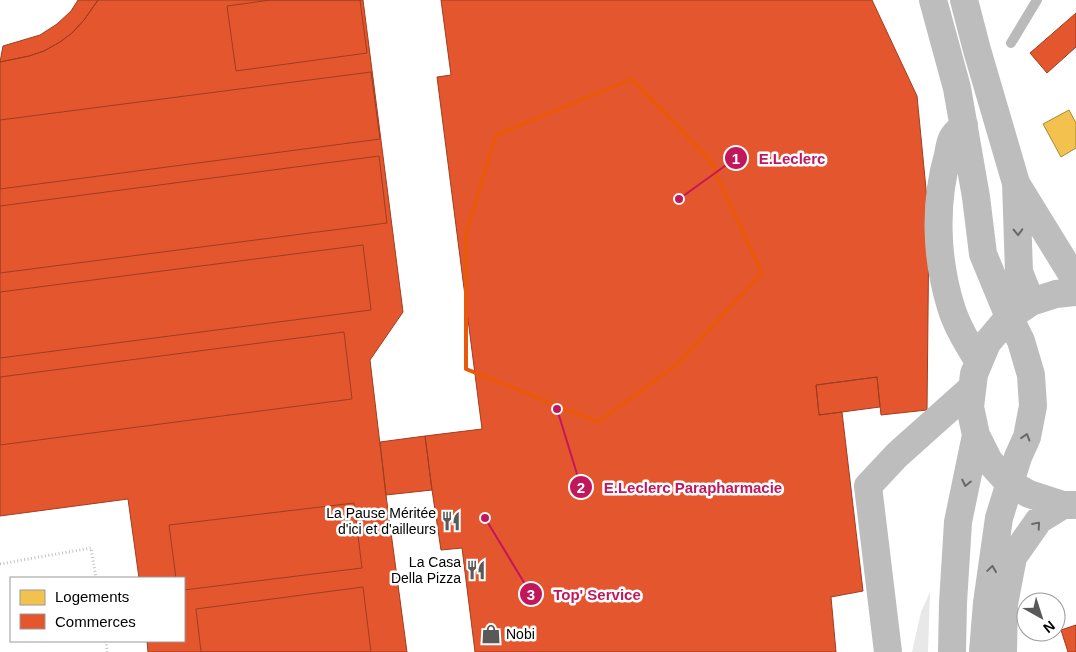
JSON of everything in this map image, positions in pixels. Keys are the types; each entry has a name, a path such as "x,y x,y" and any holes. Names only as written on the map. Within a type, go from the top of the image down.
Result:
{"street":[{"path":"933,0 957,88 976,197 983,254 1008,317 1020,341 1031,375 1032,406 1027,437 1009,483 999,518 987,603 983,652"},
{"path":"964,0 1016,183 1019,272 1031,302"},
{"path":"964,125 952,138 943,172 939,214 940,253 945,286 951,308 975,375"},
{"path":"1016,183 1076,281"},
{"path":"1070,505 1030,494 1009,483 989,461 976,435 970,406 975,375 987,343 1008,317 1031,302 1056,294 1076,292"},
{"path":"888,652 868,486 975,375"},
{"path":"953,651 953,604 958,522 976,435"},
{"path":"1003,652 1004,604 1013,557 1040,520 1070,505"}],"path":[{"path":"0,564 91,548 96,577"}],"highlighted area":[{"path":"632,79 709,159 762,273 676,365 598,422 466,369 466,234 496,135"}],"shaded area":[{"path":"930,592 928,652 912,652 921,612"}],"building: Logements":[{"path":"1069,110 1076,123 1076,148 1061,157 1043,124"}],"building: Commerces":[{"path":"78,0 98,0 72,33 44,51 0,62 3,46 40,35 57,24 71,11"},
{"path":"98,0 363,0 403,312 370,360 407,652 148,652 147,642 185,642 185,577 139,577 128,499 0,516 0,62 44,51 72,33"},
{"path":"271,0 360,0 367,53 236,71 227,6"},
{"path":"441,0 872,0 917,96 929,220 927,410 881,415 877,377 816,385 819,415 842,412 863,591 831,597 836,652 475,652 462,548 441,550 425,436 482,429 437,77 451,75"},
{"path":"1076,13 1076,47 1047,73 1030,53"},
{"path":"371,72 380,139 0,189 0,120"},
{"path":"379,156 387,223 0,273 0,206"},
{"path":"363,245 371,310 0,358 0,292"},
{"path":"344,332 352,399 0,445 0,377"},
{"path":"877,377 880,407 819,415 816,385"},
{"path":"425,436 432,490 386,495 380,442"},
{"path":"354,503 362,568 185,590 185,577 176,577 169,525"},
{"path":"363,587 371,652 201,652 196,609"},
{"path":"1076,625 1076,652 1068,652 1065,642 1066,628"}],"waterway":[{"path":"1011,43 1037,0"}],"place":[{"name":"E.Leclerc","path":"679,199"},
{"name":"E.Leclerc Parapharmacie","path":"557,409"},
{"name":"Top' Service","path":"485,518"},
{"name":"La Pause Méritée d'ici et d'ailleurs","path":"451,521"},
{"name":"La Casa Della Pizza","path":"476,570"},
{"name":"Nobi","path":"491,634"}]}
